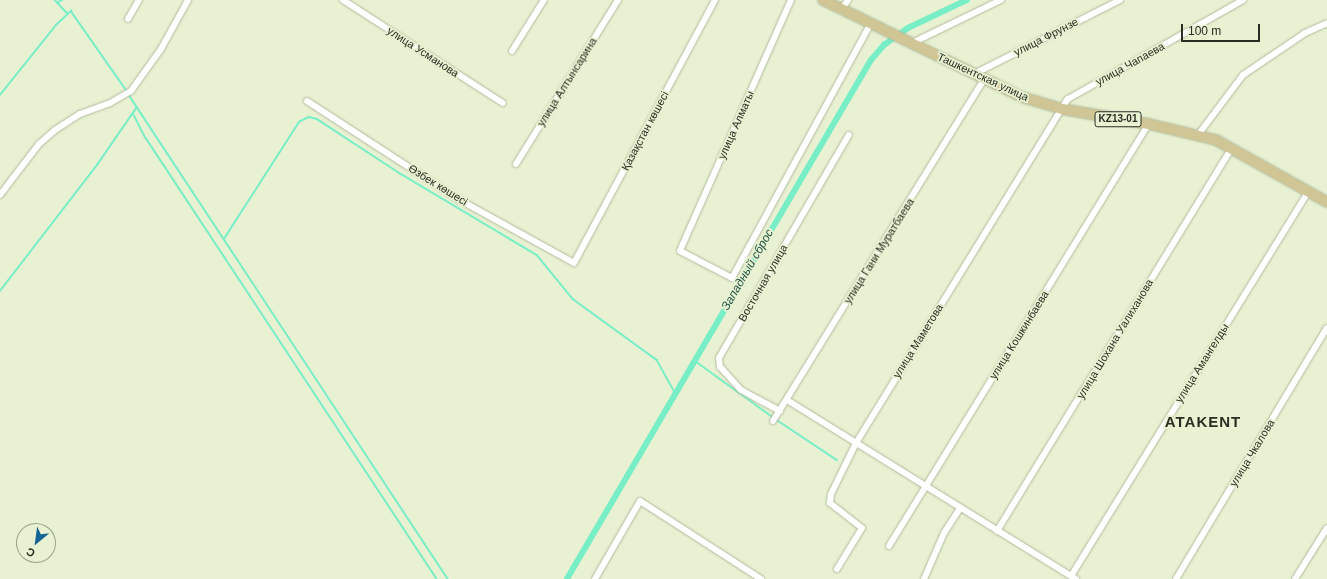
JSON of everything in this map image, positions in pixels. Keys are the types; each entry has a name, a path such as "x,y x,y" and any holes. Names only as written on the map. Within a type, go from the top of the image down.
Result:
{"main road":[{"name":"Ташкентская улица","path":"824,0 1017,95 1062,109 1149,124 1198,135 1232,147 1327,202"}],"street":[{"path":"128,19 139,0"},
{"path":"0,195 39,144 55,130 74,117 110,103 131,91 161,49 188,0"},
{"name":"улица Усманова","path":"343,0 503,103"},
{"path":"512,51 544,0"},
{"name":"улица Алтынсарина","path":"516,164 618,0"},
{"name":"Қазақстан көшесі","path":"574,262 714,0"},
{"name":"улица Алматы","path":"791,0 680,251 732,278 871,23"},
{"path":"842,9 848,0"},
{"path":"909,42 1001,0"},
{"name":"улица Фрунзе","path":"972,74 1120,0"},
{"name":"улица Чапаева","path":"1062,109 1068,99 1244,0"},
{"path":"1198,135 1243,75 1305,33 1327,23"},
{"name":"улица Гани Муратбаева","path":"773,421 984,80"},
{"name":"Өзбек көшесі","path":"307,101 458,199 574,262"},
{"name":"улица Маметова","path":"837,569 862,528 830,503 831,494 856,443 1062,109"},
{"name":"улица Кошкинбаева","path":"889,546 1149,124"},
{"name":"Восточная улица","path":"780,411 741,390 720,368 719,358 849,135"},
{"name":"улица Шохана Уалиханова","path":"997,531 1232,147"},
{"name":"улица Амангелды","path":"1073,578 1308,192"},
{"name":"улица Чкалова","path":"1176,579 1327,328"},
{"path":"787,400 1073,578"},
{"path":"595,579 640,501 761,579"},
{"path":"924,579 944,533 960,508"},
{"path":"1295,579 1327,528"}],"waterway":[{"path":"55,0 67,13"},
{"path":"57,3 62,0"},
{"name":"Западный сброс","path":"567,579 871,60 884,45 908,28 967,0"},
{"path":"0,95 56,25 71,11 127,91"},
{"path":"129,95 448,579"},
{"path":"0,291 97,165 137,107"},
{"path":"133,113 146,138 437,579"},
{"path":"224,239 299,122 309,117 317,119 401,174 537,255 573,299 657,360 675,392"},
{"path":"694,360 774,418"},
{"path":"777,420 837,460"}],"district":[{"name":"ATAKENT","path":"1203,422"}]}
